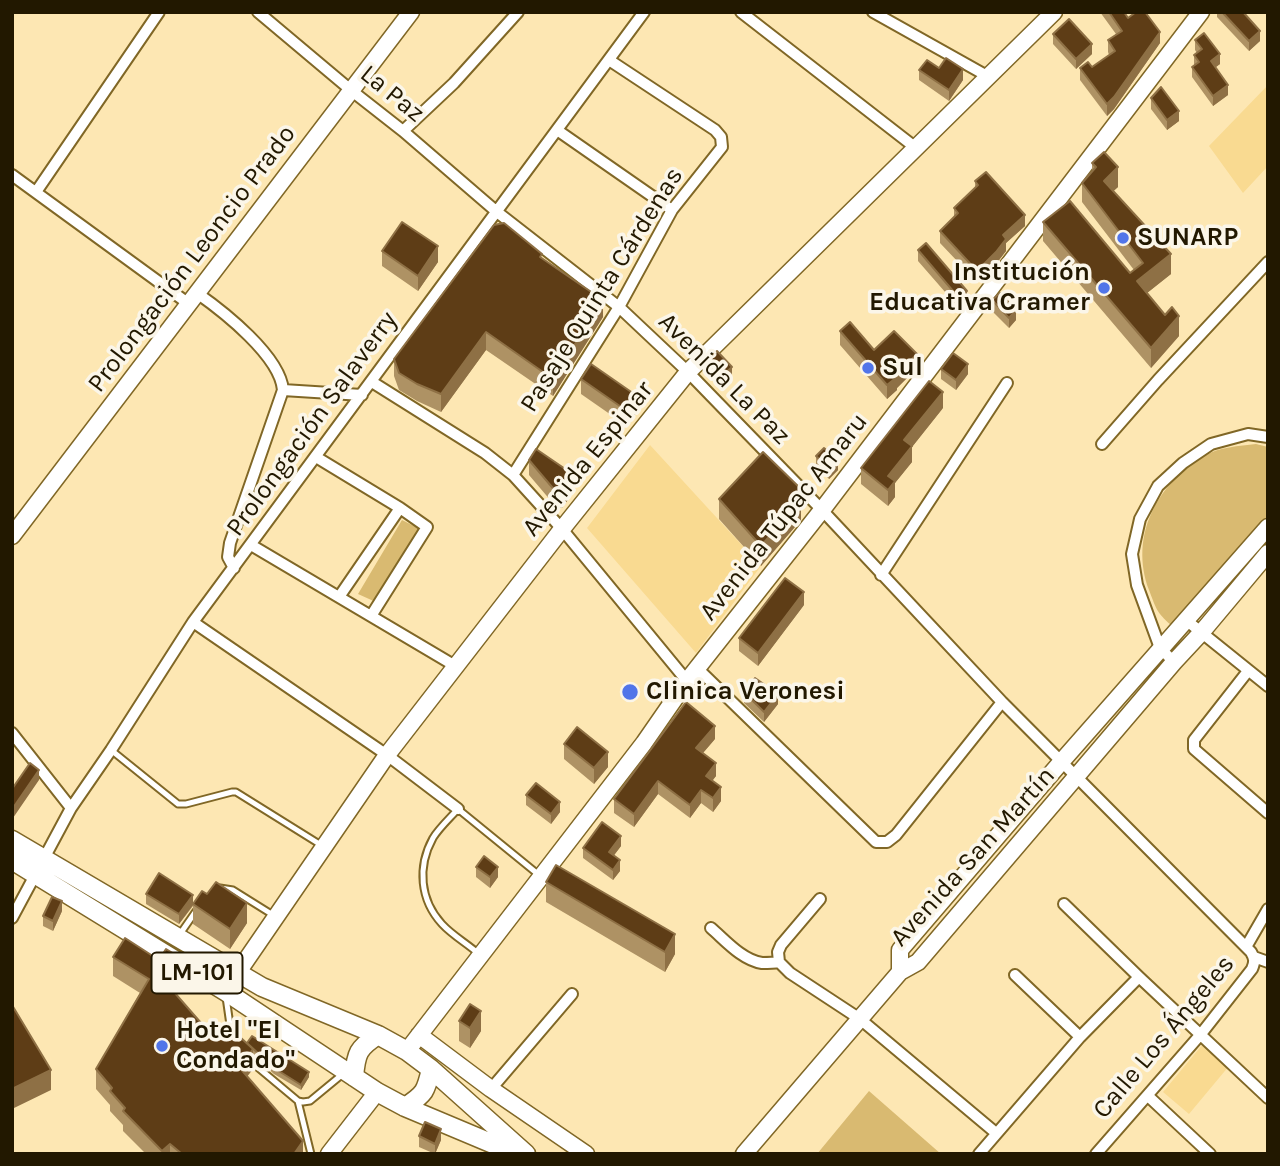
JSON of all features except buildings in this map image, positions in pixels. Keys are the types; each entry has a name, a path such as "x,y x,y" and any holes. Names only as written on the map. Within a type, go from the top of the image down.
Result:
{"main road":[{"name":"LM-101","path":"12,840 40,866 377,1092 494,1148 517,1154"},
{"name":"LM-101","path":"12,860 40,866 178,937 262,987 378,1035 407,1051 526,1154"},
{"path":"350,1074 356,1054 378,1035"},
{"path":"405,1107 419,1098 427,1087 431,1069"}],"street":[{"path":"36,192 159,12"},
{"name":"La Paz","path":"258,12 497,212"},
{"name":"Prolongación Leoncio Prado","path":"12,536 347,87 398,12"},
{"name":"Prolongación Leoncio Prado","path":"347,87 411,12"},
{"path":"402,131 454,83 518,12"},
{"name":"Prolongación Salaverry","path":"12,918 71,808 193,622 644,12"},
{"path":"873,12 989,77"},
{"name":"Avenida Espinar","path":"225,991 387,755 688,372 1054,12"},
{"name":"Avenida Túpac Amaru","path":"407,1051 1201,12"},
{"path":"747,14 916,148"},
{"name":"Pasaje Quinta Cárdenas","path":"513,475 619,307 672,210 722,147 721,137 715,131 609,60"},
{"path":"557,130 672,210"},
{"path":"12,175 189,298 225,312 254,341 279,373 284,390 230,543 228,556 234,568"},
{"name":"Avenida La Paz","path":"497,212 619,307 688,372 1002,702 1078,777"},
{"path":"1102,443 1268,262"},
{"name":"Prolongación Leoncio Prado","path":"12,518 189,298"},
{"path":"372,382 485,453 513,475 631,611 692,675 876,842 887,842 896,835 1002,702"},
{"path":"881,575 1007,383"},
{"path":"284,390 362,395"},
{"path":"1174,662 1160,648 1137,584 1132,554 1140,519 1158,486 1183,463 1211,444 1248,434 1268,437"},
{"path":"316,457 426,525 427,529 370,616"},
{"path":"339,597 400,508"},
{"name":"Avenida San Martín","path":"1268,527 900,950 900,972 918,962 1268,553"},
{"path":"251,545 457,667"},
{"path":"1186,620 1268,686"},
{"path":"193,622 387,755 458,809"},
{"path":"1248,671 1192,744 1268,813"},
{"path":"12,733 71,808"},
{"name":"Calle Los Ángeles","path":"1078,777 1246,947 1255,963 1201,1034 1096,1154"},
{"path":"820,899 781,945 779,962 790,973 860,1019 996,1133"},
{"path":"1064,904 1268,1098"},
{"name":"Calle Los Ángeles","path":"1246,947 1268,909"},
{"path":"711,928 752,960 761,963 779,962"},
{"path":"1254,957 1268,962"},
{"path":"744,1154 900,972"},
{"path":"1015,975 1080,1037"},
{"path":"979,1154 1080,1037 1139,977"},
{"path":"491,1089 572,994"},
{"path":"419,1035 491,1089 586,1154"},
{"path":"330,1154 377,1092"},
{"path":"1148,1096 1209,1154"}],"lane":[{"path":"111,750 178,804 236,792 324,847"},
{"path":"480,955 443,926 428,906 422,883 433,838 458,809 541,877"},
{"path":"211,892 221,888 233,890 276,916"},
{"path":"178,937 198,908"},
{"path":"225,991 232,1039 237,1049 298,1101 310,1101 350,1074"},
{"path":"298,1101 311,1154"}],"shaded area":[{"path":"1268,85 1268,166 1243,193 1209,146"},
{"path":"1256,444 1268,447 1268,516 1171,625 1155,606 1144,570 1145,531 1151,513 1173,481 1204,456 1236,446"},
{"path":"650,445 761,566 696,653 587,528"},
{"path":"402,520 422,530 378,603 358,594"},
{"path":"1203,1044 1229,1066 1189,1114 1163,1092"},
{"path":"869,1091 941,1154 817,1154"}],"place":[{"name":"SUNARP","path":"1123,238"},
{"name":"Institución Educativa Cramer","path":"1104,288"},
{"name":"Sul","path":"868,368"},
{"name":"Clinica Veronesi","path":"630,692"},
{"name":"Hotel \"El Condado\"","path":"162,1046"}]}
